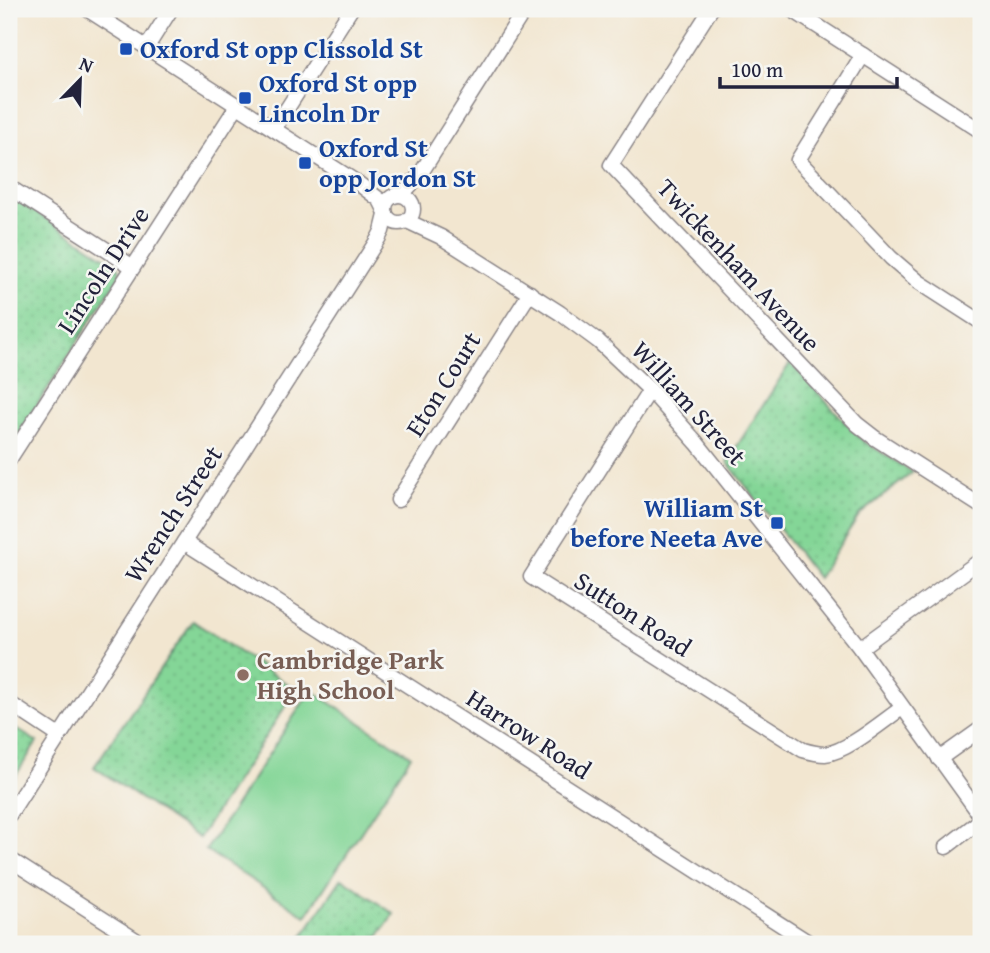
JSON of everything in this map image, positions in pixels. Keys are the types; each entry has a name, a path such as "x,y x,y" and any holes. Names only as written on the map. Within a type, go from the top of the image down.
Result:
{"street":[{"path":"87,9 380,200 398,209"},
{"path":"147,47 171,9"},
{"path":"274,129 351,9"},
{"name":"Wrench Street","path":"9,815 398,209 406,190 419,176 525,9"},
{"name":"Twickenham Avenue","path":"710,9 611,165 856,424 981,506"},
{"path":"791,9 981,131"},
{"path":"863,55 798,160 891,258 919,282 981,322"},
{"name":"Lincoln Drive","path":"9,460 237,106"},
{"path":"9,187 133,267"},
{"name":"William Street","path":"398,209 585,331 650,390 682,425 860,649 981,818"},
{"name":"Eton Court","path":"398,500 530,293"},
{"name":"Sutton Road","path":"650,390 531,577 803,750 826,754 839,750 902,708"},
{"name":"Harrow Road","path":"184,542 811,944"},
{"path":"860,649 981,559"},
{"path":"9,704 59,736"},
{"path":"939,759 981,729"},
{"path":"946,847 981,818"},
{"path":"9,859 142,944"},
{"path":"111,944 120,930"}],"green space":[{"path":"9,195 116,264 120,270 118,278 9,449"},
{"path":"790,363 863,441 913,472 859,515 818,578 727,462"},
{"path":"193,621 296,690 199,838 94,767"},
{"path":"311,690 411,756 306,916 206,850"},
{"path":"9,724 37,742 9,786"},
{"path":"342,878 394,914 373,944 305,944 300,940"}],"place":[{"name":"Oxford St opp Clissold St","path":"126,49"},
{"name":"Oxford St opp Lincoln Dr","path":"245,98"},
{"name":"Oxford St opp Jordon St","path":"305,163"},
{"name":"William St before Neeta Ave","path":"777,523"},
{"name":"Cambridge Park High School","path":"243,675"}]}
